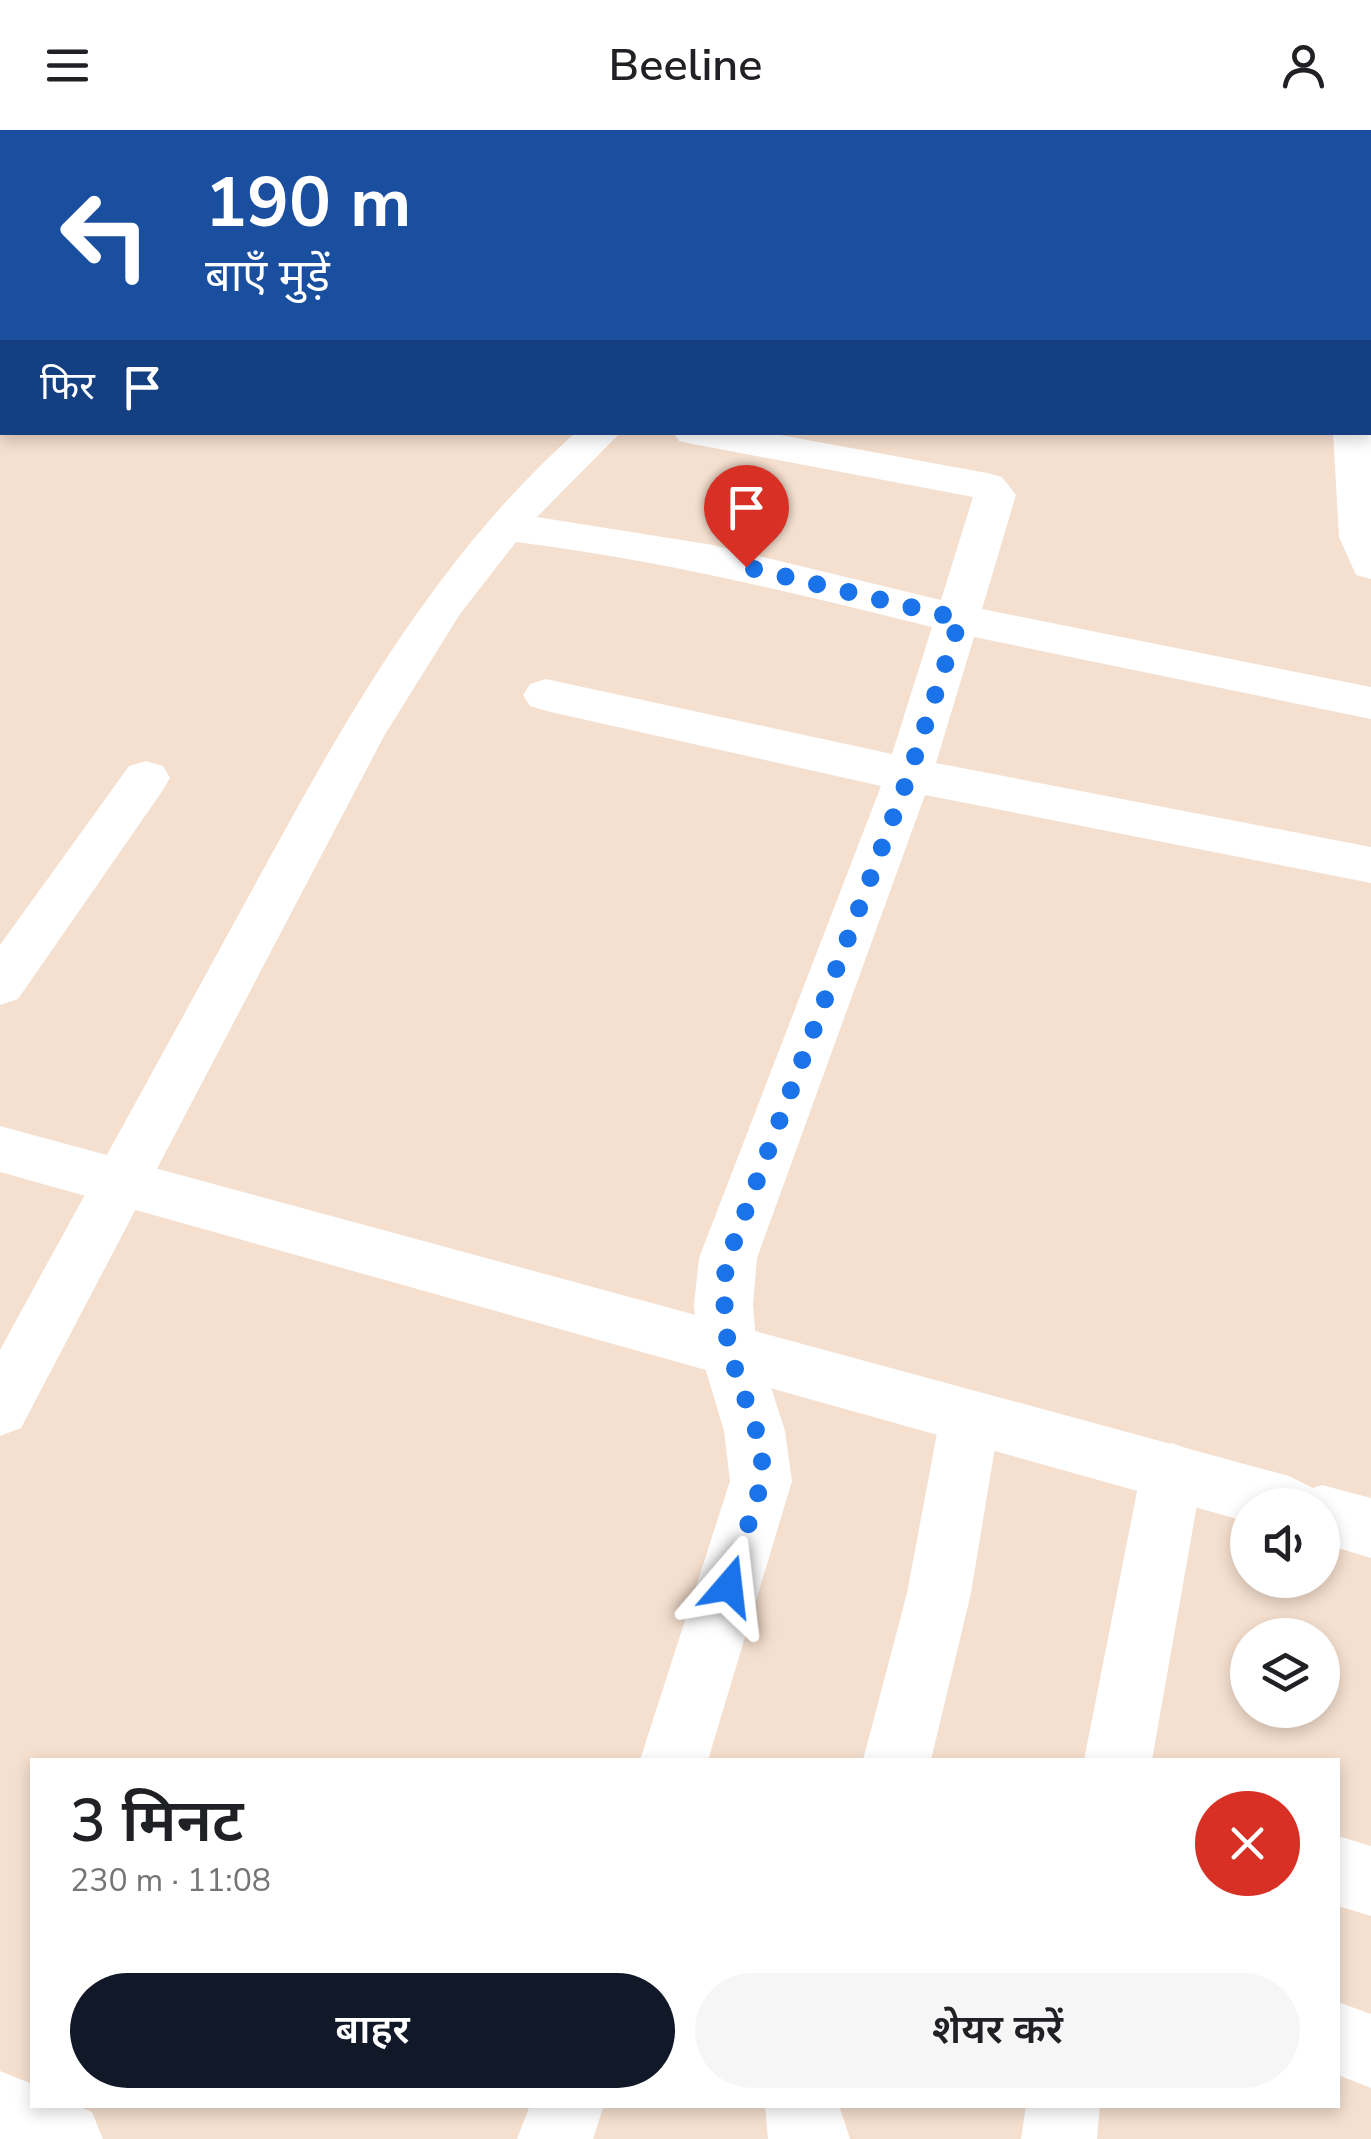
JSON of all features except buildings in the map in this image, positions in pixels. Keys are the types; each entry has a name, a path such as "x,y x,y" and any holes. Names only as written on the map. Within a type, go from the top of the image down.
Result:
{"street":[{"path":"0,1410 370,717 450,596 507,526 599,435"},
{"path":"675,1758 762,1481 762,1448 728,1348 723,1286 728,1258 909,775 994,501 993,490 987,486 710,435"},
{"path":"1353,435 1360,537 1371,565"},
{"path":"507,526 713,559 960,619 1371,704"},
{"path":"546,695 909,775 1371,864"},
{"path":"0,985 146,778"},
{"path":"0,1148 1230,1488"},
{"path":"898,1758 940,1593 970,1416"},
{"path":"1118,1758 1172,1472"},
{"path":"1340,1519 1371,1528"},
{"path":"1340,1872 1371,1881"},
{"path":"1340,2040 1371,2051"},
{"path":"0,2108 66,2139"},
{"path":"555,2139 566,2108"},
{"path":"802,2108 804,2132 812,2139"},
{"path":"1059,2139 1064,2108"}],"shaded area":[{"path":"0,435 1371,435 1371,2139 0,2139"}],"route":[{"path":"729,1586 762,1481 762,1448 728,1348 723,1286 728,1258 909,775 960,619 746,567"}]}
